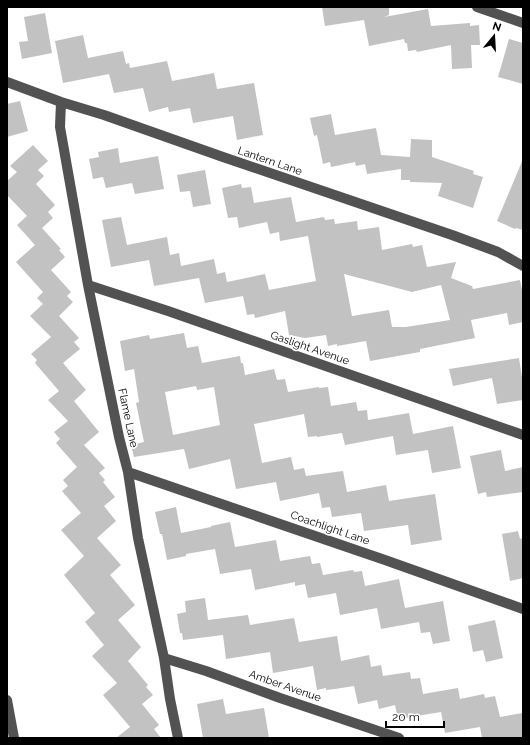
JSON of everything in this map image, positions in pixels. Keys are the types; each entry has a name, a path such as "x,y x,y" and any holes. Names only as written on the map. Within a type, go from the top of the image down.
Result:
{"street":[{"path":"477,7 523,23"},
{"name":"Lantern Lane","path":"7,82 61,102 104,115 222,157 452,235 498,252 523,266"},
{"name":"Flame Lane","path":"61,102 60,127 88,285 119,437 128,472 138,538 164,658 178,738"},
{"name":"Gaslight Avenue","path":"88,285 168,311 523,435"},
{"name":"Coachlight Lane","path":"128,472 523,609"},
{"name":"Amber Avenue","path":"164,658 206,671 280,698 399,738"},
{"path":"7,700 14,738"}],"building":[{"path":"322,7 389,7 389,15 384,17 428,9 431,26 470,23 470,26 479,25 480,45 471,45 472,68 452,69 451,45 417,52 416,50 408,51 407,43 405,43 404,39 369,46 364,20 325,26"},
{"path":"45,13 52,53 22,59 19,42 28,41 24,17"},
{"path":"83,35 88,58 123,51 126,64 129,63 130,68 167,61 172,81 214,73 217,89 254,83 263,135 237,140 233,116 193,123 190,108 169,112 168,107 149,112 143,88 114,93 109,74 63,83 55,41"},
{"path":"509,39 523,43 523,84 498,77"},
{"path":"20,101 28,131 7,137 7,104"},
{"path":"331,114 335,135 376,128 381,155 410,157 411,139 432,140 432,157 474,171 473,174 483,177 473,208 438,196 442,183 410,182 410,180 401,180 401,169 367,174 365,164 356,166 355,162 331,167 330,162 323,164 317,135 314,136 310,118"},
{"path":"33,145 48,161 38,170 44,176 36,184 55,205 48,212 53,218 42,228 61,249 59,250 65,257 51,270 71,292 67,296 73,302 59,316 79,338 74,342 80,349 63,363 86,390 74,401 99,432 84,445 105,468 99,473 105,480 103,482 115,497 104,506 116,521 97,538 121,565 110,575 135,605 118,620 141,647 128,661 148,685 146,687 153,695 142,704 159,725 154,729 161,738 116,738 130,727 103,695 117,683 92,656 104,645 85,622 95,613 64,575 84,556 61,530 81,513 62,491 68,486 63,480 77,467 56,443 60,439 54,432 68,421 48,400 59,391 35,363 37,360 31,354 51,337 30,316 43,304 37,298 43,292 16,262 35,245 17,225 27,216 7,195 7,181 17,172 10,166"},
{"path":"118,148 120,163 158,156 164,189 135,194 132,183 106,188 103,177 93,179 89,159 99,157 98,152"},
{"path":"523,159 523,230 515,229 497,221"},
{"path":"205,170 211,204 193,207 190,191 180,192 177,175"},
{"path":"241,184 242,188 251,187 254,203 291,197 296,222 324,217 325,220 334,219 335,224 357,221 358,230 379,227 382,250 412,244 413,247 422,245 427,267 456,262 451,278 472,286 473,289 520,280 523,295 523,322 509,325 507,313 471,320 475,338 420,349 420,352 370,361 366,341 328,346 326,335 305,338 289,335 285,311 255,318 254,314 247,315 243,296 205,303 199,278 154,286 149,260 111,267 102,220 121,217 127,245 167,237 170,255 179,253 181,266 214,259 217,274 225,272 227,282 265,274 269,290 316,281 308,236 280,241 279,232 270,234 267,222 239,228 237,217 228,218 222,188","holes":["344,274 412,292 441,285 450,320 406,327 392,327 389,310 352,316"]},
{"path":"184,333 187,348 198,346 202,363 240,356 245,375 274,369 277,380 285,379 288,392 328,387 331,406 356,402 358,411 367,410 368,420 409,413 413,434 453,426 461,468 432,473 428,450 396,455 393,436 345,445 342,433 308,437 304,414 254,424 262,463 291,457 294,470 304,468 306,476 343,471 347,492 386,485 389,501 435,494 442,540 411,545 408,525 364,531 361,513 332,517 330,507 322,508 319,493 280,501 276,482 236,489 230,459 189,469 184,449 134,457 131,445 144,442 136,403 139,402 134,369 125,371 120,341 149,335 150,339","holes":["196,386 197,390 214,387 220,425 173,435 165,392"]},
{"path":"519,358 523,384 523,400 497,404 492,378 453,386 449,369"},
{"path":"501,450 505,471 523,467 523,492 487,497 486,492 478,494 470,456"},
{"path":"176,507 181,533 230,522 235,547 276,540 280,561 310,556 312,564 320,563 323,575 353,570 354,572 362,571 365,586 399,579 405,608 443,601 450,641 433,644 430,632 421,633 419,622 381,629 377,608 340,615 336,593 308,598 305,584 295,586 295,582 255,590 251,569 220,574 215,549 186,554 186,556 167,560 162,534 160,534 155,512"},
{"path":"518,531 520,539 523,538 523,578 510,581 502,534"},
{"path":"205,598 208,620 248,615 250,625 294,618 299,642 337,636 341,661 369,655 371,667 381,665 383,676 410,672 411,679 420,678 423,694 458,688 460,699 484,694 485,698 495,696 500,717 523,713 523,738 482,738 480,727 445,733 441,712 398,719 395,705 379,709 377,700 358,704 354,686 317,690 313,666 273,673 270,652 226,659 223,635 183,640 182,633 180,633 177,614 186,612 185,601"},
{"path":"495,620 503,658 486,662 483,650 473,652 468,626"},
{"path":"223,699 226,714 264,708 269,738 203,738 197,704"}]}
